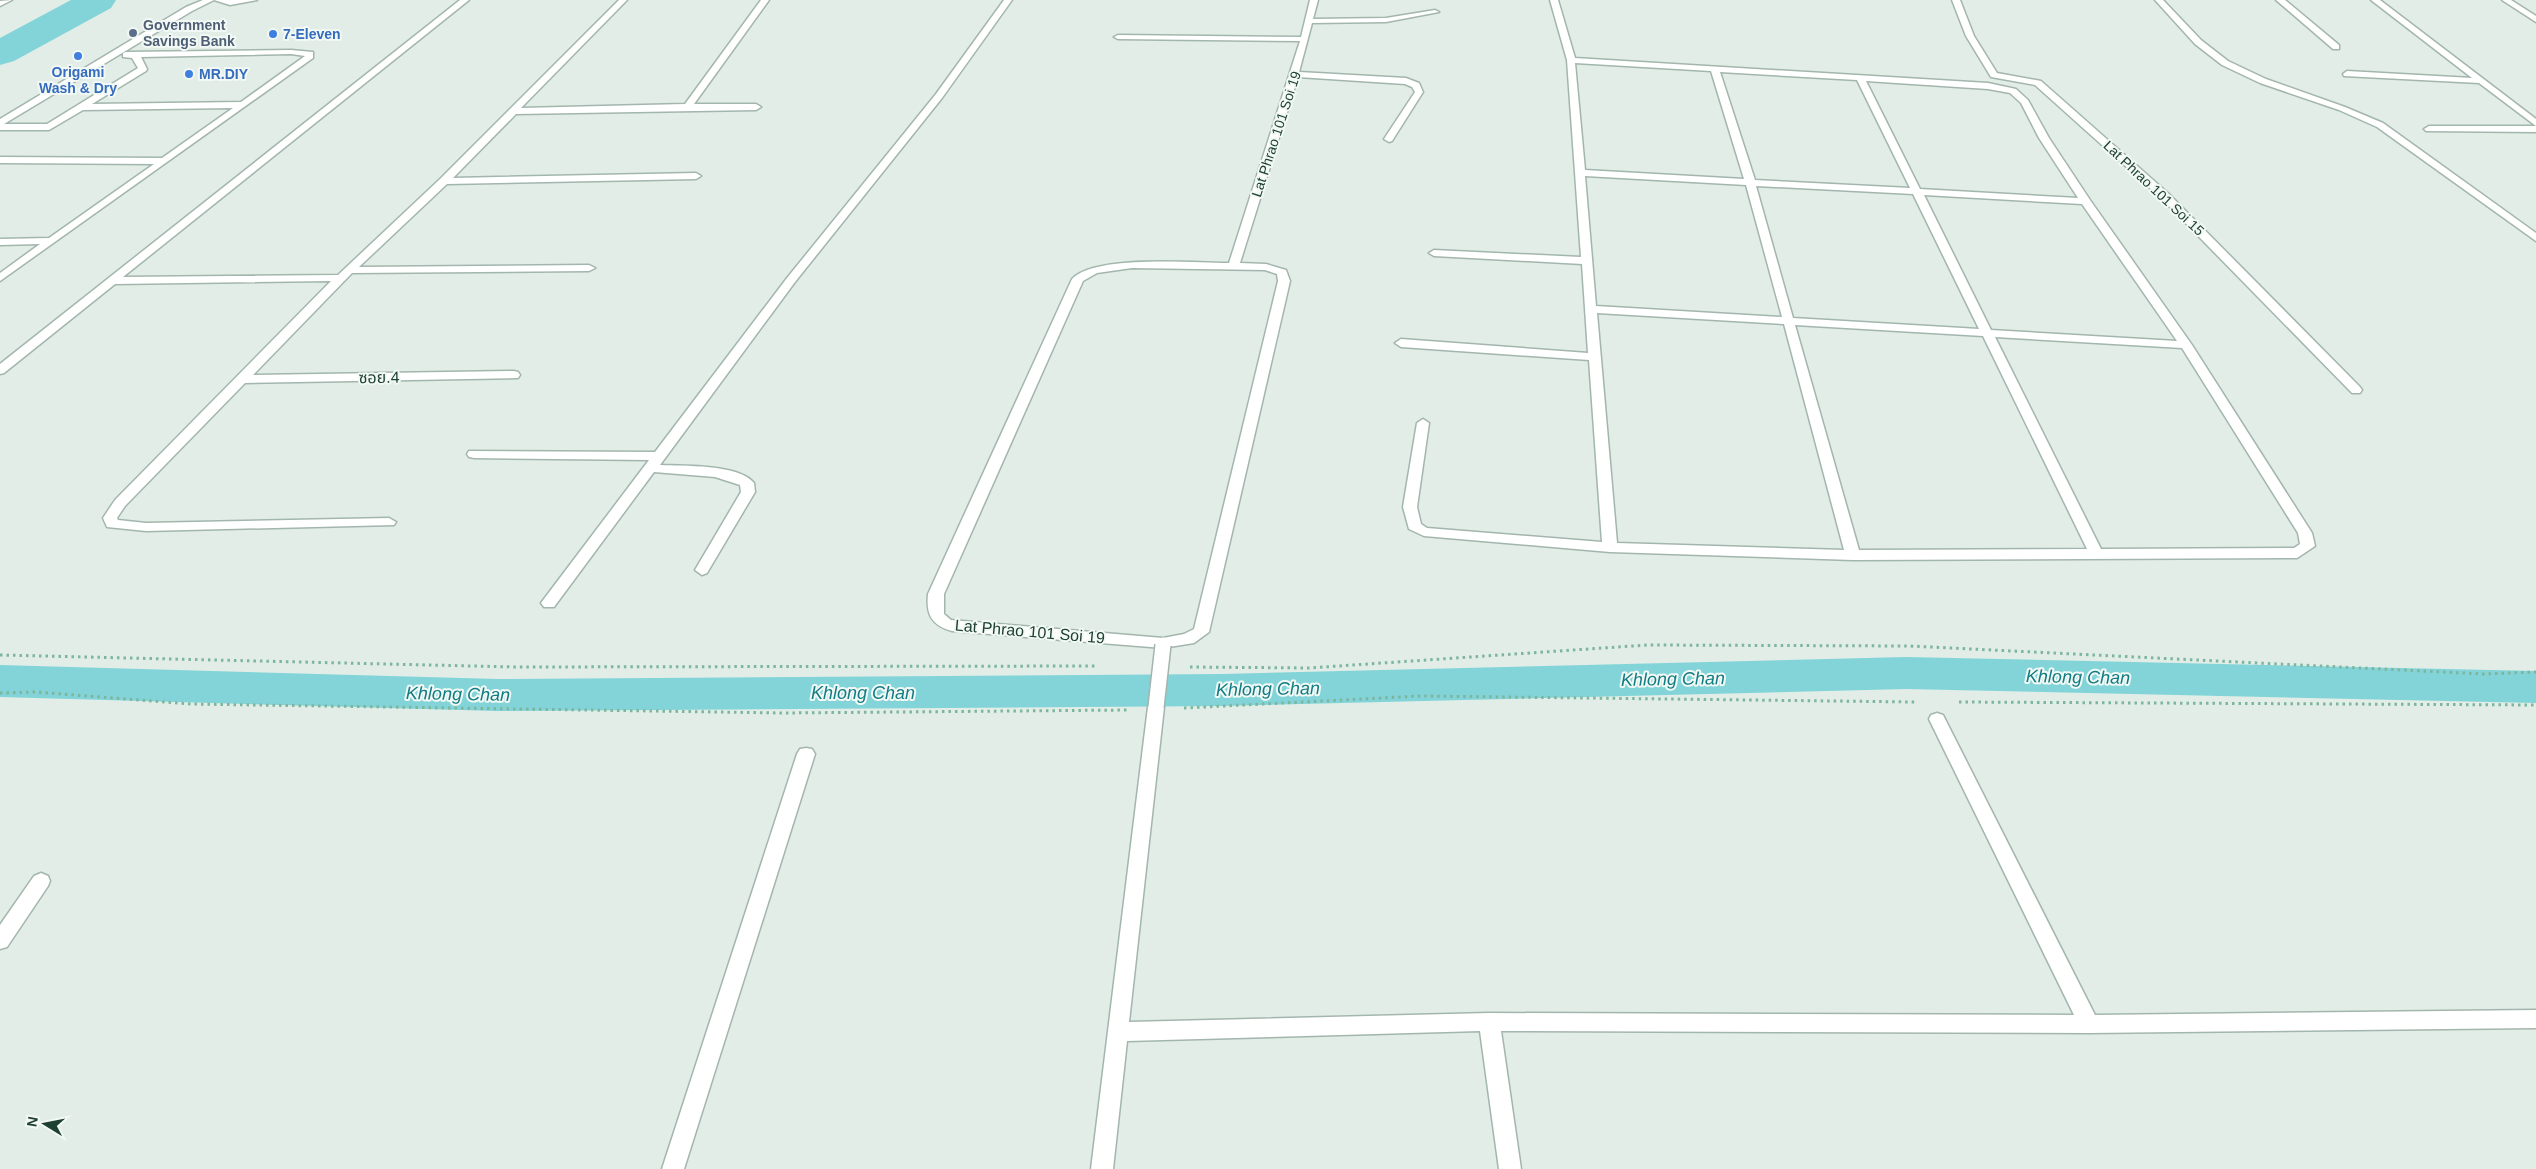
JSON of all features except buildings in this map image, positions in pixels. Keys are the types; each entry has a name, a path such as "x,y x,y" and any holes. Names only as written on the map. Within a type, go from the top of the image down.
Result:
{"street":[{"path":"0,4 8,0"},
{"path":"0,125 189,9 210,0"},
{"path":"217,0 230,3 252,0"},
{"path":"0,370 465,0"},
{"path":"389,522 146,528 112,524 110,518 120,503 244,379 341,278 444,181 623,0"},
{"path":"688,107 765,0"},
{"path":"549,603 791,280 939,96 1008,0"},
{"name":"Lat Phrao 101 Soi 19","path":"1233,267 1295,74 1314,0"},
{"path":"1554,0 1571,60 1610,547"},
{"name":"Lat Phrao 101 Soi 15","path":"1956,0 1970,36 1994,75 2038,83 2165,196 2356,390"},
{"path":"2159,0 2198,42 2224,62 2251,76 2362,115 2380,125 2536,238"},
{"path":"2280,0 2336,47"},
{"path":"2375,0 2536,123"},
{"path":"2506,0 2536,20"},
{"path":"1309,21 1386,20 1435,12"},
{"path":"1118,37 1304,39"},
{"path":"0,278 309,58 310,54 291,52 112,55"},
{"path":"0,125 48,127 143,69 134,56"},
{"path":"1423,423 1410,507 1414,526 1424,532 1610,547 1853,555 2297,553 2308,546 2305,533 2186,344 2085,201 2044,138 2025,102 2013,91 1988,86 1860,77 1571,60"},
{"path":"1714,69 1750,181 1853,555"},
{"path":"1295,74 1406,80 1416,85 1419,92 1389,139"},
{"path":"2347,74 2481,81"},
{"path":"1860,77 2097,555"},
{"path":"80,107 243,105"},
{"path":"514,111 756,107"},
{"path":"2429,129 2536,129"},
{"path":"0,160 164,161"},
{"path":"1580,172 2085,201"},
{"path":"444,181 696,176"},
{"path":"0,242 52,241"},
{"path":"1434,253 1588,261"},
{"name":"Lat Phrao 101 Soi 19","path":"1132,265 1266,267 1282,272 1284,281 1201,632 1188,639 1163,644 952,626 940,622 934,612 936,594 1078,279 1094,270 1132,265"},
{"path":"350,270 589,268"},
{"path":"111,281 341,278"},
{"path":"1591,309 2186,344"},
{"path":"1401,343 1595,357"},
{"name":"ซอย.4","path":"244,379 514,375"},
{"path":"474,454 661,456"},
{"path":"652,468 739,477 747,483 748,492 702,570"},
{"path":"1102,1169 1163,644"},
{"path":"1937,719 2089,1024"},
{"path":"673,1169 806,754"},
{"path":"0,941 41,881"},
{"path":"1118,1032 1489,1022 2089,1024 2536,1019"},
{"path":"1489,1022 1510,1169"}],"path":[{"path":"1160,666 1309,668 1667,645 1910,646 2484,674 2536,672"},
{"path":"0,655 515,667 1101,666"},
{"path":"0,693 36,692 191,704 783,713 1155,708 1421,696 1924,702"},
{"path":"1954,702 2536,705"}],"waterway":[{"path":"0,53 98,0"},
{"name":"Khlong Chan","path":"0,681 497,695 1223,690 1906,673 2536,687"}],"place":[{"name":"Government Savings Bank","path":"133,33"},
{"name":"7-Eleven","path":"273,34"},
{"name":"Origami Wash & Dry","path":"78,56"},
{"name":"MR.DIY","path":"189,74"}]}
